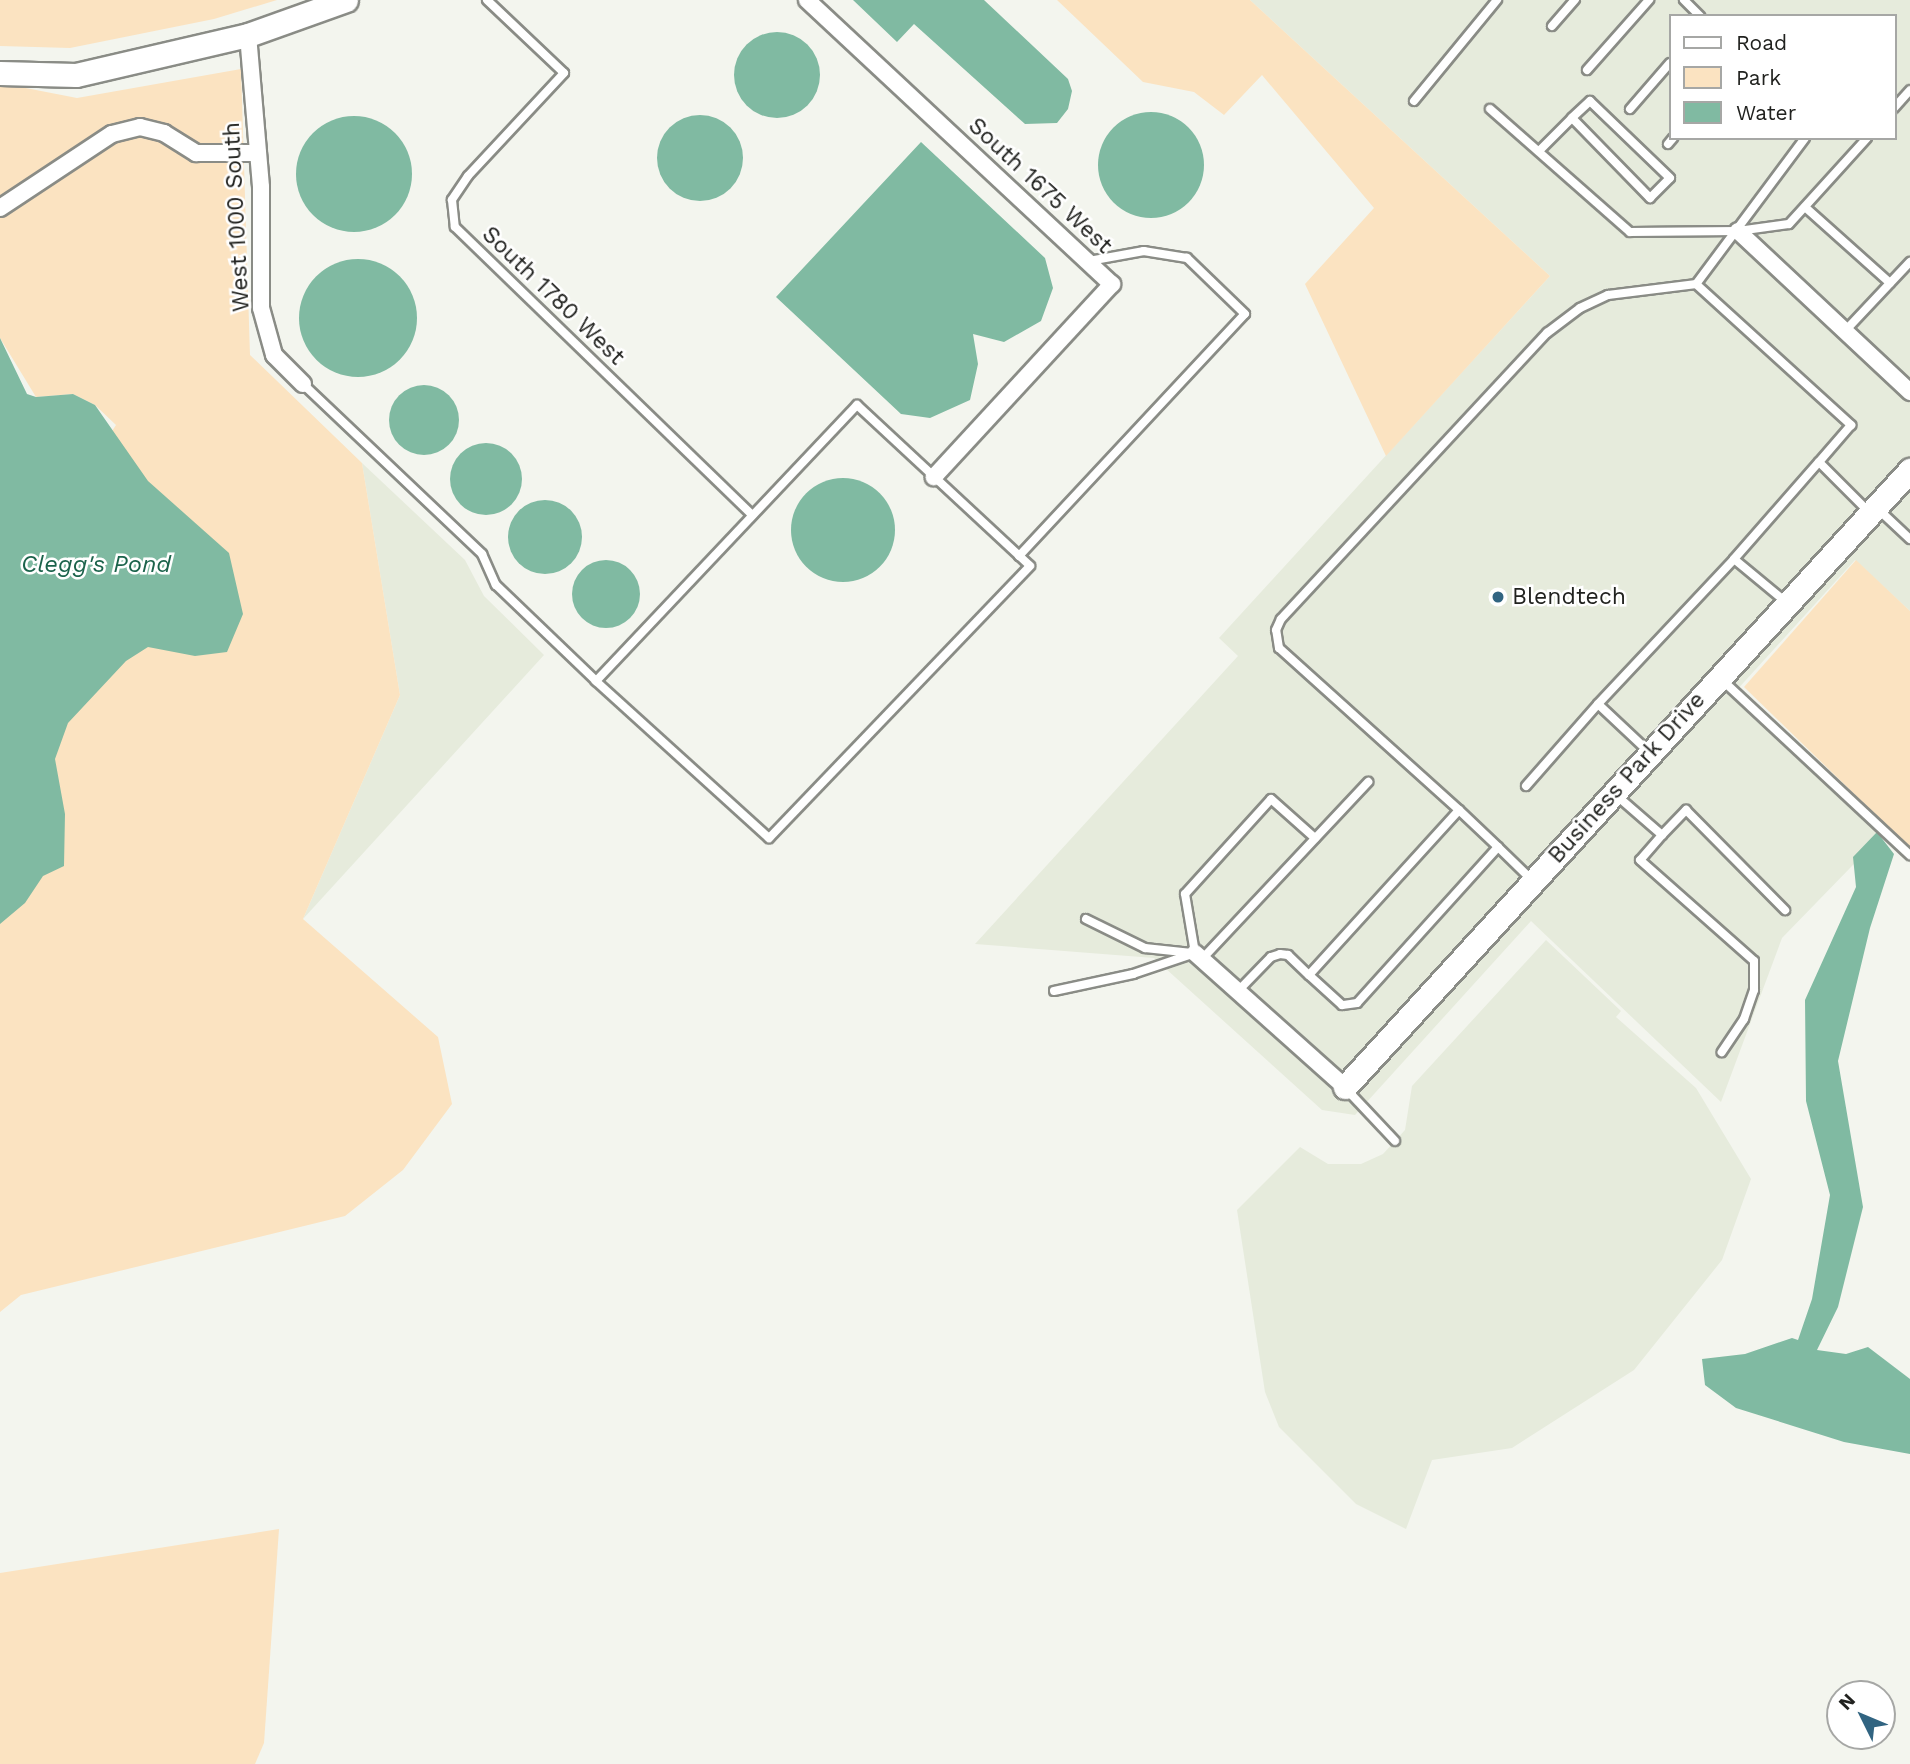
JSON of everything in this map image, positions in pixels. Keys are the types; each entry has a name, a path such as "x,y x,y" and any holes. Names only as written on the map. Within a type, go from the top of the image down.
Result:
{"street":[{"path":"0,72 76,75 248,35 346,0"},
{"name":"South 1675 West","path":"807,0 1112,284 934,477"},
{"name":"West 1000 South","path":"248,35 258,153 261,308 274,355 303,384"},
{"path":"0,208 112,134 140,127 164,133 196,153 258,153"},
{"path":"1738,232 1910,392"},
{"name":"Business Park Drive","path":"1345,1087 1910,470"},
{"path":"1199,956 1345,1087"}],"lane":[{"name":"South 1780 West","path":"487,0 564,73 468,176 452,200 455,227 752,515"},
{"path":"1414,102 1497,0"},
{"path":"1552,26 1575,0"},
{"path":"1587,70 1649,0"},
{"path":"1684,0 1697,14"},
{"path":"1630,109 1668,65"},
{"path":"1896,106 1910,90"},
{"path":"1539,151 1572,118 1590,101 1670,178 1650,198 1572,118"},
{"path":"1490,109 1630,232 1738,232 1789,224 1865,140"},
{"path":"1533,881 1459,810 1279,649 1276,630 1420,467 1547,333 1580,308 1608,295 1696,284 1806,140"},
{"path":"1805,206 1890,283"},
{"path":"1019,556 1245,314 1187,258 1144,251 1088,261"},
{"path":"1844,331 1910,262"},
{"path":"1527,786 1598,704 1734,559 1851,425 1696,284"},
{"path":"303,384 482,554 496,584 596,681 769,838 1030,566 857,405 596,681"},
{"path":"1819,462 1910,540"},
{"path":"1734,559 1788,603"},
{"path":"1720,678 1910,855"},
{"path":"1598,704 1651,753"},
{"path":"1054,992 1199,956 1368,782"},
{"path":"1614,793 1662,835"},
{"path":"1199,956 1185,894 1271,799 1315,838"},
{"path":"1309,975 1459,810"},
{"path":"1722,1052 1744,1018 1754,990 1754,961 1640,860 1686,810 1785,910"},
{"path":"1238,991 1271,957 1280,954 1288,955 1342,1005 1357,1003 1497,847"},
{"path":"1086,919 1145,948 1199,956"},
{"path":"1345,1087 1395,1142"}],"shaded area":[{"path":"1250,0 1910,0 1910,611 1855,560 1735,692 1885,832 1782,938 1721,1102 1531,921 1355,1115 1322,1110 1154,958 975,944 1238,656 1219,638 1550,276"},
{"path":"362,463 465,560 484,596 544,655 303,919 400,695"},
{"path":"1546,940 1621,1011 1616,1017 1696,1088 1751,1179 1722,1260 1634,1370 1512,1448 1432,1460 1406,1529 1356,1504 1279,1427 1265,1392 1237,1210 1300,1147 1328,1164 1361,1164 1383,1154 1405,1130 1412,1086"}],"green space":[{"path":"0,0 277,0 214,19 70,48 0,46"},
{"path":"1057,0 1250,0 1550,276 1386,456 1305,284 1374,208 1262,75 1224,115 1194,92 1143,82"},
{"path":"241,69 250,355 362,463 400,695 303,919 438,1037 452,1104 403,1170 345,1216 21,1295 0,1312 0,601 116,425 95,405 73,394 36,397 0,338 0,83 77,98"},
{"path":"1856,560 1910,611 1910,848 1744,687"},
{"path":"279,1529 264,1743 255,1764 0,1764 0,1573"}],"water":[{"path":"853,0 984,0 1068,79 1072,91 1068,109 1057,123 1025,124 914,24 897,42"},
{"path":"769,32 785,32 808,44 817,58 820,75 817,92 808,106 785,118 769,118 753,111 741,99 734,83 734,67 741,51 753,39"},
{"path":"1151,112 1171,116 1188,128 1200,145 1204,165 1200,185 1188,202 1171,214 1151,218 1131,214 1114,202 1102,185 1098,165 1102,145 1114,128 1131,116"},
{"path":"700,115 724,122 736,134 743,158 736,182 724,194 700,201 676,194 664,182 657,158 664,134 676,122"},
{"path":"354,116 376,121 395,133 407,152 412,174 407,196 395,215 376,227 354,232 332,227 313,215 301,196 296,174 301,152 313,133 332,121"},
{"path":"921,142 1045,258 1053,288 1041,321 1004,342 973,334 978,364 970,400 930,418 901,414 776,297"},
{"path":"358,259 381,263 400,276 413,295 417,318 413,341 400,360 381,373 358,377 335,373 316,360 303,341 299,318 303,295 316,276 335,263"},
{"name":"Clegg's Pond","path":"0,338 27,394 36,397 73,394 95,405 148,481 229,553 243,614 227,652 195,656 148,647 126,661 68,723 55,759 65,814 64,866 43,876 25,903 0,924"},
{"path":"424,385 443,391 453,401 459,420 453,439 443,449 424,455 405,449 395,439 389,420 395,401 405,391"},
{"path":"486,443 506,449 516,459 522,479 516,499 506,509 486,515 466,509 456,499 450,479 456,459 466,449"},
{"path":"843,478 863,482 880,493 891,510 895,530 891,550 880,567 863,578 843,582 823,578 806,567 795,550 791,530 795,510 806,493 823,482"},
{"path":"545,500 566,506 576,516 582,537 576,558 566,568 545,574 524,568 514,558 508,537 514,516 524,506"},
{"path":"613,560 634,575 640,587 638,607 630,618 613,628 599,628 582,618 574,607 572,587 582,570 593,562"},
{"path":"1877,832 1894,854 1870,928 1838,1061 1863,1207 1838,1307 1817,1350 1846,1354 1868,1347 1910,1379 1910,1454 1844,1442 1736,1408 1705,1385 1702,1359 1745,1354 1792,1338 1798,1340 1812,1299 1830,1195 1806,1101 1805,1000 1856,887 1853,857"}],"place":[{"name":"Blendtech","path":"1498,597"}]}
